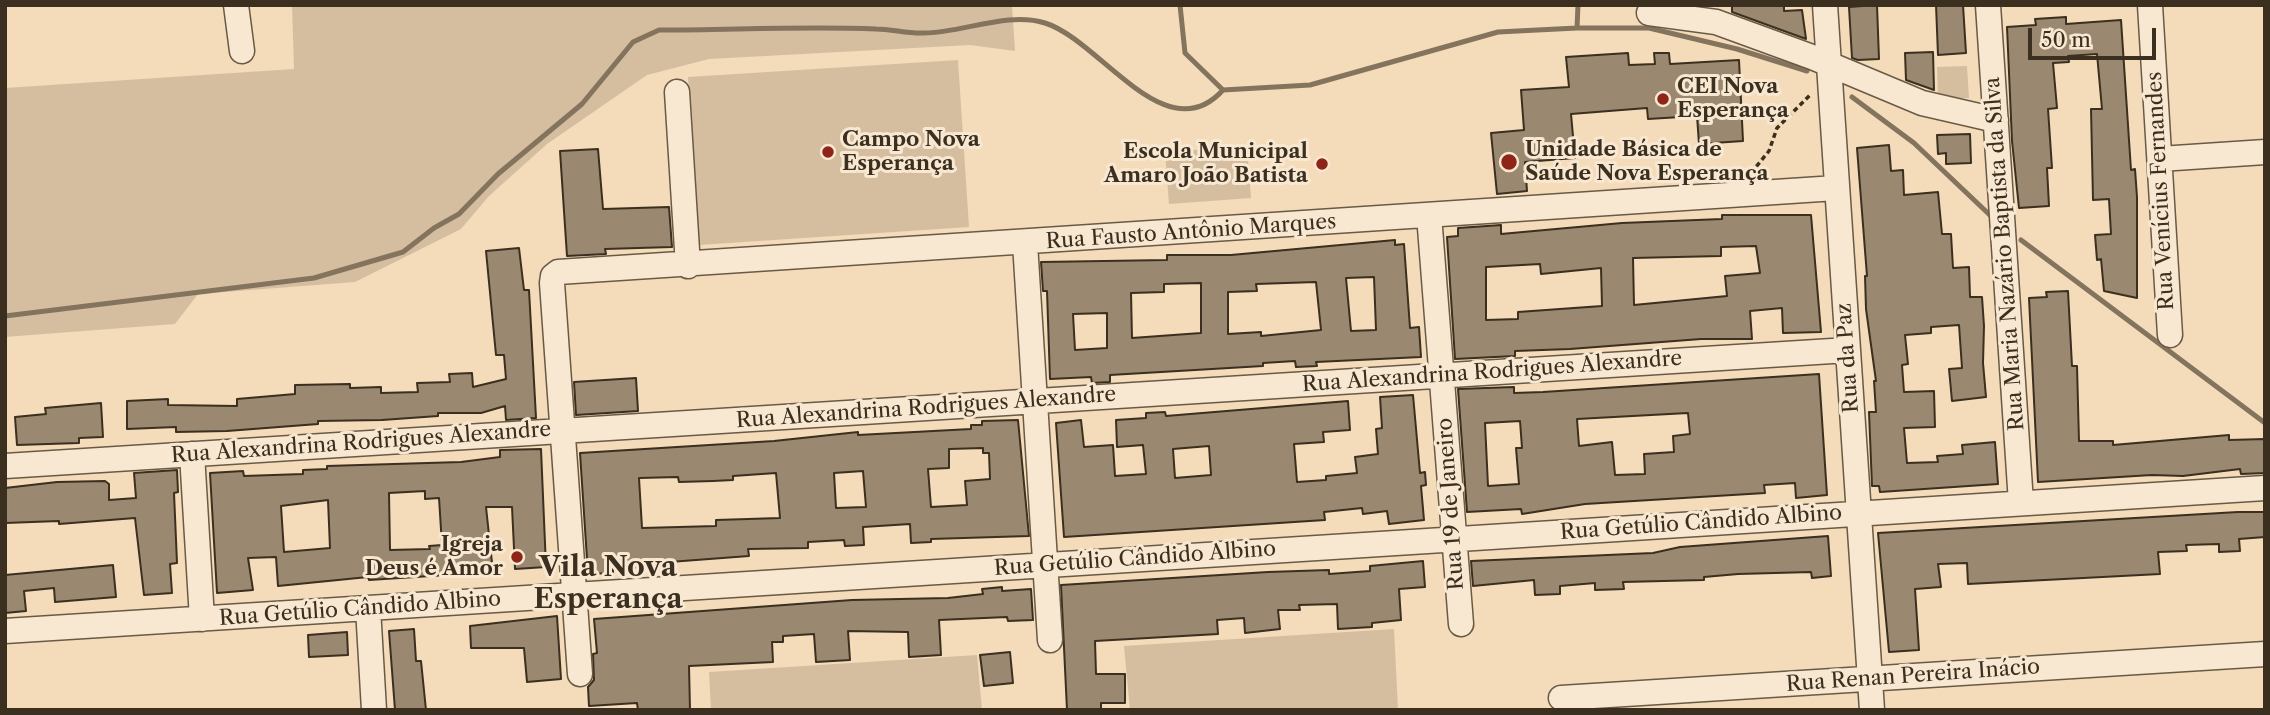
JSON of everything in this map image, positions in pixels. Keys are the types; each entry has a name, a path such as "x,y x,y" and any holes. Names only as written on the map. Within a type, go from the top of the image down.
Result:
{"street":[{"path":"236,5 242,51"},
{"name":"Rua da Paz","path":"1825,5 1872,710"},
{"name":"Rua Maria Nazário Baptista da Silva","path":"1988,5 2021,503"},
{"name":"Rua Venícius Fernandes","path":"2150,5 2170,335"},
{"path":"1649,13 1716,22 1922,103 1996,120"},
{"path":"677,92 688,266"},
{"path":"2160,159 2265,152"},
{"name":"Rua Fausto Antônio Marques","path":"563,431 552,283 553,276 558,272 688,266 1836,188"},
{"name":"Rua 19 de Janeiro","path":"1429,215 1461,624"},
{"path":"1025,243 1050,640"},
{"name":"Rua Alexandrina Rodrigues Alexandre","path":"5,466 1848,350"},
{"path":"563,431 580,674"},
{"path":"192,454 202,619"},
{"name":"Rua Getúlio Cândido Albino","path":"5,631 2265,488"},
{"path":"368,608 374,710"},
{"name":"Rua Renan Pereira Inácio","path":"1561,698 2265,654"}],"path":[{"path":"1744,182 1769,150 1777,128 1814,92"}],"shaded area":[{"path":"292,5 1012,5 1015,51 970,45 709,59 647,75 547,144 489,196 461,229 355,282 198,294 175,324 5,337 5,88 294,69"},
{"name":"Campo Nova Esperança","path":"958,60 969,227 699,245 688,77"},
{"path":"1967,66 1969,98 1938,99 1937,67"},
{"path":"1247,146 1251,198 1169,204 1165,152"},
{"path":"1394,629 1398,710 1130,710 1124,646"},
{"path":"977,655 982,710 711,710 709,672"}],"building":[{"path":"1732,5 1784,5 1784,11 1802,10 1806,39 1732,12"},
{"path":"1877,5 1879,59 1852,58 1849,7"},
{"path":"1936,5 1963,5 1966,53 1938,55"},
{"path":"2066,17 2066,24 2121,20 2131,170 2135,169 2137,197 2137,298 2104,291 2101,259 2097,260 2095,235 2111,234 2109,199 2093,200 2091,109 2102,109 2097,54 2068,56 2069,62 2053,63 2057,108 2048,109 2052,168 2047,168 2049,206 2019,208 2012,141 2007,27 2036,25 2035,19"},
{"path":"1933,52 1934,90 1906,80 1905,53"},
{"path":"1628,53 1629,65 1655,64 1654,53 1669,53 1670,64 1739,60 1743,141 1699,144 1697,116 1648,119 1647,108 1571,114 1575,158 1525,162 1527,191 1497,194 1491,133 1524,130 1521,90 1569,87 1566,57"},
{"path":"1970,134 1971,163 1946,164 1946,153 1938,154 1937,135"},
{"path":"1889,145 1891,171 1903,170 1904,195 1938,192 1942,234 1951,234 1953,268 1969,267 1970,297 1982,297 1984,326 1986,397 1952,401 1949,369 1962,368 1959,325 1931,327 1931,333 1905,335 1908,364 1902,365 1904,392 1934,391 1935,427 1904,428 1907,463 1938,462 1937,456 1963,454 1962,445 1995,442 1998,484 1880,492 1879,486 1872,486 1869,412 1876,412 1876,381 1866,309 1867,276 1857,148"},
{"path":"598,149 603,209 669,207 672,247 605,249 606,254 567,256 560,151"},
{"path":"1722,215 1811,215 1821,332 1783,333 1782,308 1750,311 1752,339 1701,339 1515,351 1515,356 1455,359 1447,237 1458,236 1458,228 1501,225 1501,234 1622,223 1722,219","holes":["1756,246 1760,273 1725,276 1727,296 1634,305 1633,258 1721,256 1721,247","1540,264 1541,274 1601,268 1602,306 1518,312 1518,319 1486,320 1486,267"]},
{"path":"1395,240 1395,245 1404,244 1410,328 1419,327 1421,357 1316,362 1317,366 1296,367 1295,361 1263,363 1263,366 1110,375 1110,382 1092,383 1091,377 1050,379 1047,291 1043,291 1041,262 1167,260 1167,255 1231,255","holes":["1374,277 1376,330 1351,331 1346,278","1316,282 1321,330 1261,336 1261,332 1228,334 1228,292 1257,291 1256,284","1201,283 1201,333 1132,338 1131,293 1164,292 1164,284","1107,313 1107,348 1075,350 1073,314"]},
{"path":"519,248 524,290 529,290 536,418 506,420 505,406 481,413 438,413 438,416 382,420 318,421 318,424 227,431 176,432 176,427 127,429 127,401 168,399 168,405 237,406 237,399 295,394 295,385 350,384 350,388 381,387 381,393 418,392 417,383 450,382 449,374 472,373 473,387 506,379 504,355 496,355 486,251"},
{"path":"2068,291 2072,366 2077,366 2079,441 2113,441 2113,445 2229,435 2229,440 2265,439 2265,473 2241,474 2240,469 2183,476 2152,475 2038,482 2029,298 2047,297 2046,292"},
{"path":"1819,374 1827,495 1796,498 1795,483 1764,485 1765,493 1585,504 1522,514 1521,509 1467,512 1458,389 1514,387 1514,393","holes":["1688,413 1690,434 1673,436 1674,452 1644,454 1645,474 1615,475 1612,442 1579,446 1577,419","1520,421 1522,448 1516,448 1519,484 1488,486 1485,423"]},
{"path":"636,378 638,411 576,415 574,382"},
{"path":"1413,395 1420,473 1425,472 1426,485 1421,486 1424,520 1389,524 1387,511 1363,514 1362,508 1324,512 1325,520 1064,537 1056,423 1081,420 1084,447 1113,445 1115,476 1146,474 1143,445 1117,447 1116,420 1146,418 1146,413 1165,412 1166,416 1348,401 1350,430 1323,432 1324,442 1294,444 1297,482 1326,480 1326,476 1357,473 1355,457 1378,454 1376,429 1382,428 1380,397","holes":["1209,446 1211,475 1175,478 1173,449"]},
{"path":"101,403 103,437 79,438 79,443 17,445 15,417 46,414 45,408"},
{"path":"1018,420 1029,536 931,539 931,542 911,543 910,524 863,527 864,545 845,546 844,540 808,542 808,548 748,549 749,556 643,564 644,567 613,569 613,573 588,574 580,453 774,441 858,432 858,435 971,429 971,425 982,425 982,421","holes":["983,448 983,453 989,453 990,479 965,481 967,505 931,507 928,469 949,468 949,449","863,471 866,507 836,508 834,473","776,473 780,518 716,520 716,526 642,528 639,478 678,477 679,482 733,480 733,476"]},
{"path":"541,449 546,567 515,569 512,507 486,507 493,572 369,580 368,577 278,586 276,557 248,558 253,590 217,593 210,473 243,471 244,476 303,474 303,470 327,469 327,466 461,462 500,457 500,450","holes":["425,491 425,499 439,498 442,545 429,546 430,549 390,550 389,493","328,500 330,548 284,552 281,506"]},
{"path":"177,470 178,492 174,493 177,563 170,564 172,593 144,595 135,518 59,524 59,521 5,523 5,488 57,482 105,481 109,484 109,500 136,498 134,473"},
{"path":"2265,512 2265,537 2239,539 2240,551 2219,552 2219,544 2186,545 2187,551 2158,552 2160,574 1968,584 1967,563 1938,564 1941,587 1915,589 1919,650 1889,652 1878,533"},
{"path":"1828,536 1831,576 1812,578 1811,572 1738,574 1704,577 1704,580 1623,582 1624,589 1595,590 1595,583 1560,586 1560,594 1535,595 1534,580 1473,586 1471,561 1653,553 1680,547"},
{"path":"1423,561 1425,587 1399,589 1401,620 1372,623 1372,627 1338,629 1337,604 1299,605 1300,610 1278,610 1280,629 1245,633 1244,618 1217,620 1218,634 1095,641 1096,674 1125,674 1125,703 1101,703 1101,710 1067,710 1061,585 1268,572 1329,570 1329,574 1370,571 1370,566"},
{"path":"113,565 116,597 55,602 54,588 24,591 26,611 5,613 5,575"},
{"path":"1002,587 1002,591 1031,589 1033,620 1008,621 1007,617 939,620 941,655 909,657 908,632 848,631 850,660 816,662 814,634 783,636 783,642 772,642 773,662 689,666 690,710 638,710 637,703 589,706 588,687 594,680 593,654 597,653 594,619 852,600 948,598 983,594 982,589"},
{"path":"557,616 561,679 527,682 524,648 471,648 470,626"},
{"path":"414,629 416,661 421,661 426,710 395,710 389,631"},
{"path":"347,632 348,655 309,657 308,635"},
{"path":"1010,652 1013,683 984,686 980,655"}],"waterway":[{"path":"1180,5 1185,53 1223,90 1310,85 1498,32 1577,28 1649,28 1737,49 1807,71"},
{"path":"1577,28 1578,5"},
{"path":"5,316 314,278 403,252 434,228 459,214 498,174 582,104 633,42 659,30 849,28 924,33 1000,21 1031,20 1066,33 1156,101 1179,108 1201,106 1223,90"},
{"path":"1852,97 1914,143 1993,218"},
{"path":"2021,240 2265,423"}],"place":[{"name":"CEI Nova Esperança","path":"1663,99"},
{"name":"Campo Nova Esperança","path":"828,152"},
{"name":"Unidade Básica de Saúde Nova Esperança","path":"1509,162"},
{"name":"Escola Municipal Amaro João Batista","path":"1322,164"},
{"name":"Igreja Deus é Amor","path":"517,557"}],"district":[{"name":"Vila Nova Esperança","path":"608,584"}]}
